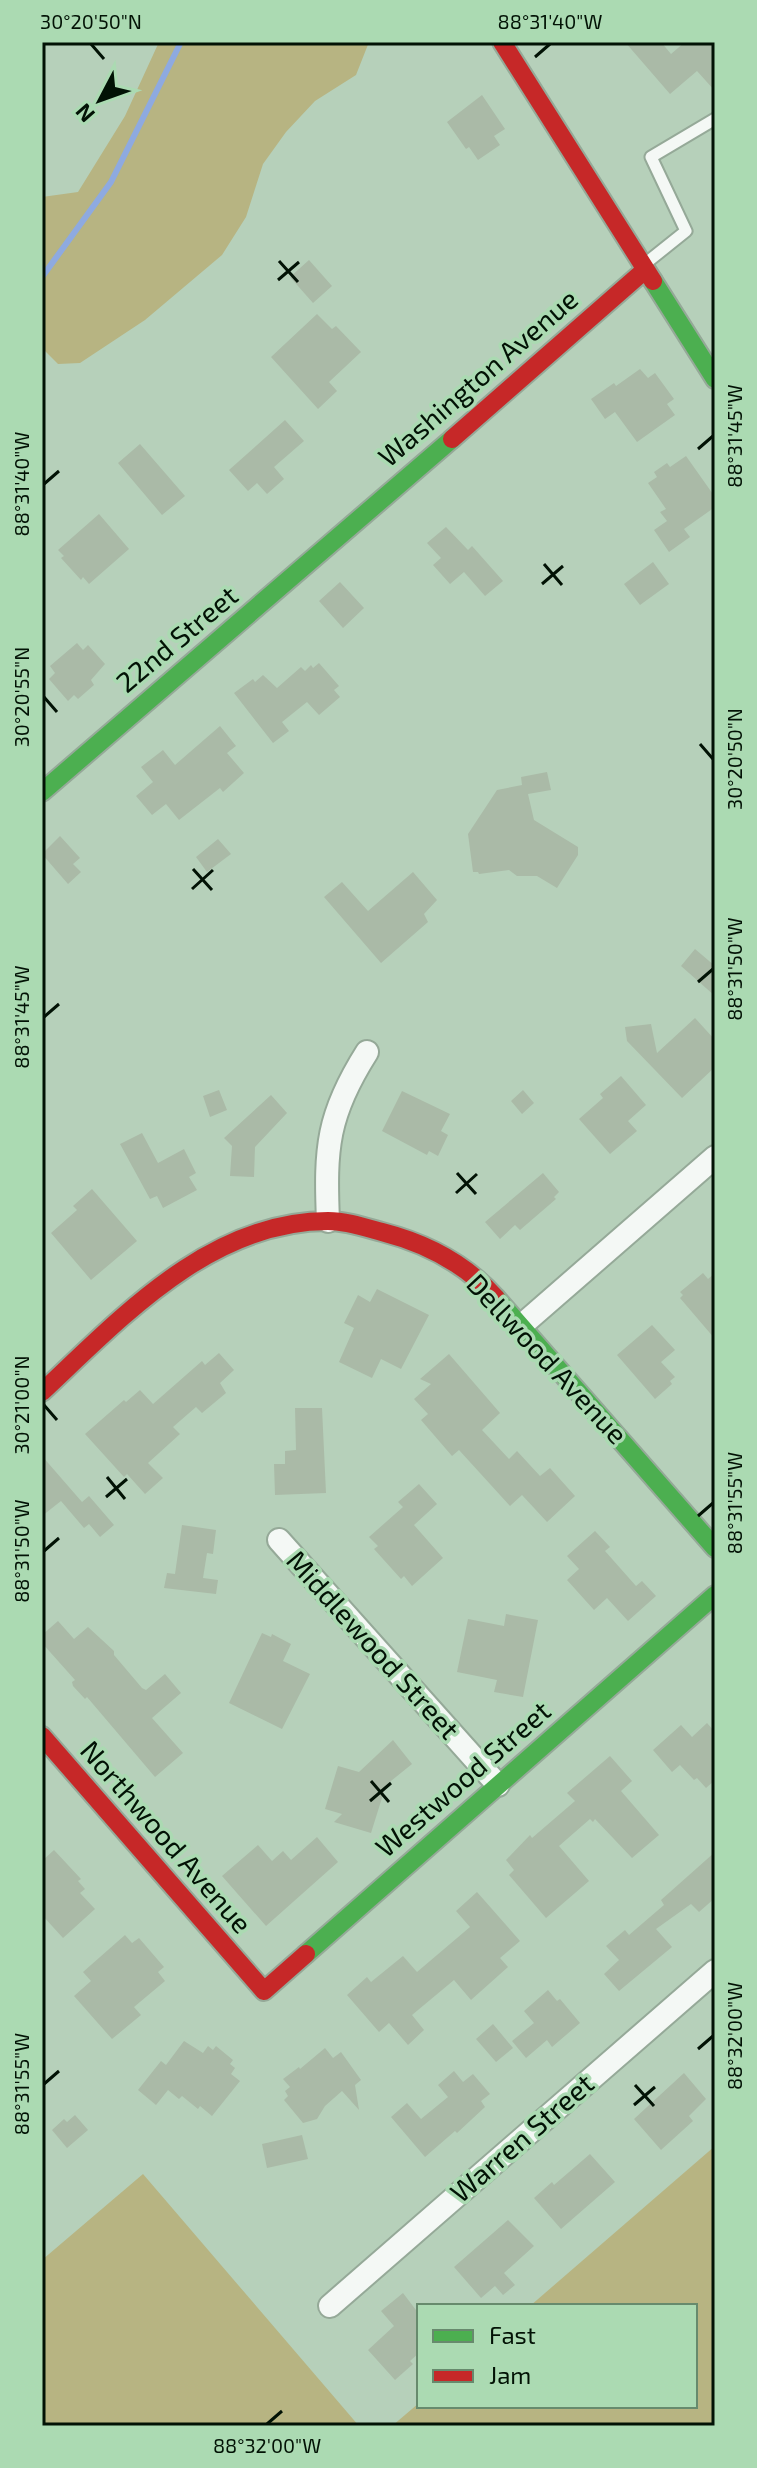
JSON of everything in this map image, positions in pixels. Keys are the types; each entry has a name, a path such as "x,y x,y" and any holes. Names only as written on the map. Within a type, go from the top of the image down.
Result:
{"street":[{"path":"502,42 715,379"},
{"name":"Washington Avenue","path":"348,530 644,268"},
{"name":"22nd Street","path":"42,792 348,530"},
{"path":"328,1221 326,1164 331,1130 340,1101 367,1052"},
{"path":"522,1325 715,1157"},
{"name":"Dellwood Avenue","path":"42,1392 167,1282 193,1264 251,1234 291,1224 328,1221 406,1238 456,1263 491,1292 715,1548"},
{"name":"Middlewood Street","path":"279,1540 498,1785"},
{"name":"Westwood Street","path":"249,1974 264,1991 715,1595"},
{"name":"Northwood Avenue","path":"42,1736 249,1974"},
{"name":"Warren Street","path":"330,2306 715,1971"}],"lane":[{"path":"644,268 686,231 651,157 715,119"}],"shaded area":[{"path":"159,42 369,42 356,75 315,101 286,132 263,164 246,217 222,255 145,320 80,363 58,364 42,348 42,197 78,192 125,116"},
{"path":"715,2146 715,2426 392,2426 417,2405 417,2408 697,2408 697,2304 532,2304"},
{"path":"143,2174 359,2426 42,2426 42,2260"}],"building":[{"path":"625,42 661,42 671,54 685,42 715,42 715,91 697,71 670,94"},
{"path":"482,95 505,129 494,136 500,145 478,160 447,122"},
{"path":"309,260 332,286 313,303 290,277"},
{"path":"317,314 332,329 336,326 361,352 329,382 337,391 318,409 271,357"},
{"path":"640,369 648,378 655,373 674,399 667,404 675,415 637,442 615,412 605,419 591,399"},
{"path":"285,420 304,441 274,467 284,479 267,494 257,483 248,491 229,470"},
{"path":"140,444 185,496 162,515 118,463"},
{"path":"686,456 715,497 715,507 684,529 690,537 669,552 654,530 667,521 660,512 666,509 648,483 657,477 654,472 667,463 670,467"},
{"path":"99,514 129,549 89,584 83,577 81,580 61,558 64,556 58,550"},
{"path":"446,527 468,550 472,546 503,581 485,596 464,572 450,584 433,565 441,558 427,543"},
{"path":"653,562 669,584 640,605 624,584"},
{"path":"340,582 364,608 343,628 319,601"},
{"path":"77,643 83,650 88,645 105,664 91,680 94,685 78,699 74,695 68,701 49,679 55,673 50,666"},
{"path":"319,663 339,686 334,690 340,697 319,715 307,702 282,722 289,731 273,743 234,693 263,675 277,688 301,667 305,671"},
{"path":"220,726 236,746 227,753 244,773 223,792 220,788 179,820 166,804 152,815 136,796 153,782 141,767 163,750 175,765"},
{"path":"547,772 551,790 528,794 534,820 578,847 578,855 557,888 537,876 517,876 509,870 473,872 468,834 497,790 522,785 521,777"},
{"path":"60,836 80,858 73,864 81,872 68,884 42,854"},
{"path":"218,839 231,854 207,872 196,857"},
{"path":"413,872 437,900 424,914 428,922 381,963 324,897 342,882 368,911"},
{"path":"695,949 715,966 715,996 681,966"},
{"path":"695,1018 715,1040 715,1067 682,1098 627,1041 625,1027 651,1024 657,1053"},
{"path":"621,1076 646,1105 628,1121 637,1131 610,1154 579,1119 603,1098 600,1094"},
{"path":"219,1090 227,1110 210,1117 203,1096"},
{"path":"523,1090 534,1103 522,1114 511,1101"},
{"path":"402,1091 450,1114 441,1131 448,1135 438,1156 429,1151 427,1155 382,1131"},
{"path":"271,1095 287,1113 255,1147 254,1177 230,1176 232,1146 224,1138"},
{"path":"142,1133 158,1163 184,1149 196,1173 189,1177 197,1190 163,1208 157,1196 150,1199 120,1144"},
{"path":"543,1173 559,1192 554,1197 556,1199 520,1230 515,1225 500,1239 485,1222"},
{"path":"92,1189 137,1241 91,1280 51,1233 77,1210 73,1206"},
{"path":"703,1273 708,1279 715,1273 715,1339 680,1298 683,1295 680,1292"},
{"path":"377,1289 429,1315 401,1369 381,1359 372,1378 339,1362 354,1328 344,1323 358,1295 370,1302"},
{"path":"652,1325 675,1350 661,1362 675,1377 670,1381 672,1384 655,1399 617,1355"},
{"path":"219,1353 234,1370 220,1383 226,1393 202,1413 196,1407 173,1427 180,1434 148,1463 163,1478 145,1494 127,1474 124,1477 85,1434 140,1390 153,1404 202,1361 205,1365"},
{"path":"449,1354 500,1413 482,1430 509,1459 517,1451 540,1476 550,1468 575,1496 547,1522 522,1495 510,1506 459,1450 452,1456 421,1420 428,1414 414,1399 431,1384 420,1379"},
{"path":"295,1408 322,1408 326,1493 275,1495 274,1464 285,1464 285,1451 296,1450"},
{"path":"42,1456 82,1502 89,1496 114,1525 100,1537 89,1524 84,1528 61,1501 42,1516"},
{"path":"419,1484 437,1504 414,1525 443,1558 412,1586 404,1576 401,1579 374,1549 378,1546 369,1537 403,1507 398,1502"},
{"path":"182,1525 216,1530 213,1554 207,1553 203,1578 218,1580 216,1594 164,1588 167,1573 175,1574"},
{"path":"595,1531 610,1547 605,1551 636,1586 642,1581 656,1596 628,1621 607,1598 594,1610 567,1580 579,1569 567,1556"},
{"path":"506,1614 538,1620 523,1697 494,1692 497,1680 457,1672 468,1619 504,1626"},
{"path":"58,1621 74,1639 88,1627 114,1651 114,1655 142,1688 146,1690 165,1674 181,1693 152,1718 183,1753 155,1777 87,1697 85,1699 73,1686 75,1680 42,1643 42,1635"},
{"path":"262,1633 271,1637 272,1634 291,1644 283,1661 310,1674 282,1729 229,1703"},
{"path":"707,1723 715,1732 715,1780 706,1788 680,1765 672,1772 653,1750 681,1725 692,1737"},
{"path":"393,1740 412,1764 386,1785 371,1833 334,1822 342,1814 325,1809 338,1766 359,1772"},
{"path":"610,1756 632,1781 621,1791 659,1835 632,1858 595,1819 593,1822 590,1819 559,1846 589,1881 546,1918 509,1875 514,1870 506,1860 530,1835 532,1838 575,1801 567,1793"},
{"path":"317,1837 338,1862 266,1926 222,1876 258,1845 272,1861 283,1851 291,1860"},
{"path":"54,1850 81,1879 78,1881 85,1889 80,1893 95,1909 63,1938 42,1915 42,1861"},
{"path":"715,1852 715,1898 699,1912 691,1904 656,1929 672,1947 619,1991 604,1974 619,1960 606,1946 625,1930 629,1935 664,1905 661,1900"},
{"path":"477,1892 520,1941 500,1958 508,1967 471,2000 454,1980 412,2015 424,2030 408,2045 389,2023 379,2032 347,1995 367,1977 371,1982 403,1956 417,1972 470,1927 456,1911"},
{"path":"125,1935 132,1943 139,1938 164,1967 158,1972 165,1981 134,2007 141,2015 112,2039 74,1996 91,1981 83,1972"},
{"path":"548,1990 580,2023 552,2047 547,2040 526,2058 512,2041 534,2023 524,2011"},
{"path":"493,2024 513,2048 496,2062 476,2039"},
{"path":"184,2041 203,2053 208,2046 213,2050 216,2046 233,2060 230,2064 235,2068 231,2074 240,2081 212,2116 200,2106 198,2109 182,2096 179,2099 168,2090 156,2105 138,2090 161,2061 166,2065"},
{"path":"325,2048 333,2058 341,2052 361,2080 355,2085 359,2110 342,2091 325,2106 317,2119 303,2123 284,2100 288,2096 285,2091 290,2087 283,2079"},
{"path":"454,2071 463,2082 473,2074 490,2094 481,2101 485,2107 425,2157 391,2117 407,2103 421,2119 448,2097 438,2085"},
{"path":"684,2073 706,2099 689,2116 693,2121 661,2150 634,2119"},
{"path":"75,2115 88,2130 67,2148 52,2130 64,2119 67,2122"},
{"path":"302,2135 308,2159 267,2168 262,2144"},
{"path":"590,2154 615,2182 561,2229 534,2198"},
{"path":"508,2220 534,2246 504,2273 515,2285 503,2295 495,2286 481,2298 454,2267"},
{"path":"403,2293 417,2311 417,2355 410,2361 413,2364 395,2380 368,2350 394,2326 381,2311"}],"waterway":[{"path":"42,277 111,182 181,42"}],"traffic: fast":[{"path":"653,281 715,379"},
{"path":"42,792 452,439"},
{"path":"496,1298 715,1548"},
{"path":"306,1954 715,1595"}],"traffic: jam":[{"path":"502,42 653,281"},
{"path":"452,439 645,270"},
{"path":"42,1392 104,1334 171,1278 207,1255 245,1237 285,1225 335,1221 398,1237 444,1256 472,1275 496,1298"},
{"path":"42,1736 264,1991 306,1954"}]}
